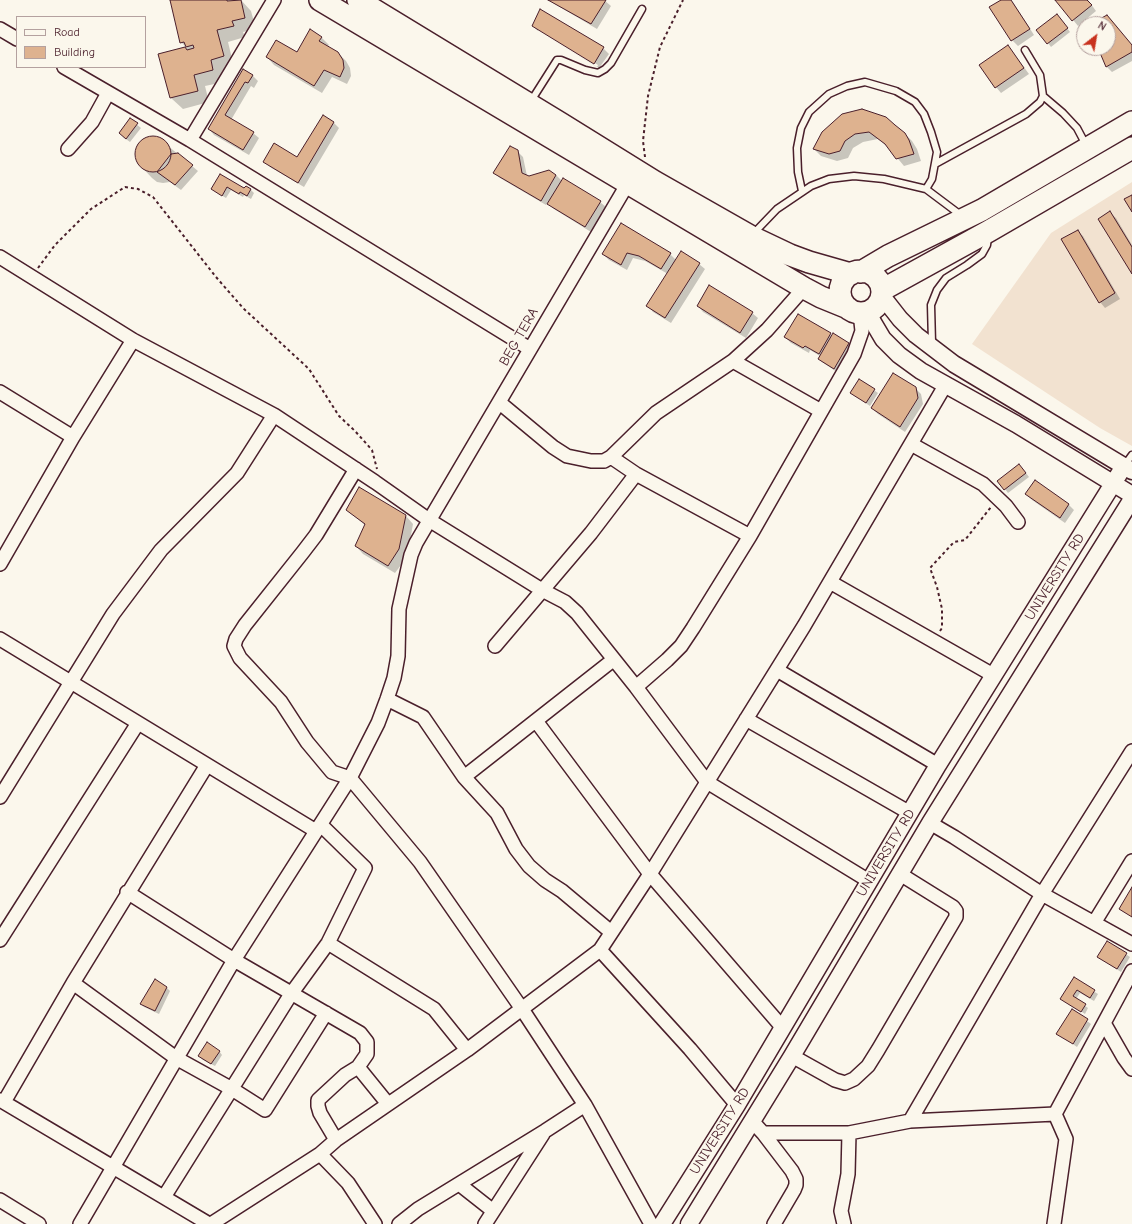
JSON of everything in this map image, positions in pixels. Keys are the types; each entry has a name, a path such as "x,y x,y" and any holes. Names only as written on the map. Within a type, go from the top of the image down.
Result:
{"highway":[{"path":"327,2 637,171 804,288 821,297 858,311 877,306 882,293 880,282 875,277 868,273 856,273 809,262 790,255 750,236 655,182 358,0"},
{"path":"882,293 988,231 1092,158 1132,122"},
{"path":"858,311 843,302 841,286 845,279 965,218 1092,158 1132,148"}],"street":[{"path":"190,140 274,0"},
{"path":"0,29 16,38"},
{"path":"66,68 190,140 530,349"},
{"path":"68,149 92,122 108,93"},
{"name":"BEG TERA","path":"80,1224 234,960 350,778 378,723 394,678 398,656 399,609 411,555 416,543 637,171"},
{"path":"0,257 133,340 274,415 356,469 429,520 571,607 636,687 707,782 868,881"},
{"path":"500,403 553,447 567,456 591,461 604,461 611,457 656,413 733,361 767,330 804,288"},
{"path":"882,293 900,319 932,349 954,364 1129,464"},
{"path":"858,311 899,355 921,371 1016,424 1132,495"},
{"path":"636,687 681,646 750,536 859,343 862,331 858,311"},
{"path":"0,564 73,437 133,340"},
{"path":"733,361 821,411"},
{"path":"207,764 2,1101 210,1224 320,1154 336,1140 467,1050 600,950 650,874 777,670 946,384 954,364"},
{"path":"0,392 73,437"},
{"path":"0,797 113,614 161,550 237,473 274,415"},
{"path":"911,444 982,484 1006,506 1018,522"},
{"path":"611,457 636,474 750,536"},
{"name":"UNIVERSITY RD","path":"662,1224 737,1105 868,881 993,675 1113,484 1129,464"},
{"path":"356,469 316,535 245,625 236,639 234,646 240,658 281,702 307,742 332,772 350,778 420,862 522,1009 585,1105 650,1224"},
{"path":"495,646 591,533 636,474"},
{"name":"UNIVERSITY RD","path":"689,1224 792,1056 930,823 1132,499"},
{"path":"830,582 993,675"},
{"path":"0,639 207,764 319,828 365,868 328,943 291,994 164,1197"},
{"path":"464,777 613,660"},
{"path":"777,670 938,765"},
{"path":"387,699 424,717 464,777 497,813 516,849 529,866 545,880 562,891 611,932"},
{"path":"746,719 930,823 1042,894 1132,944"},
{"path":"536,721 650,874 782,1027"},
{"path":"0,940 138,723"},
{"path":"910,1121 1042,894 1132,751"},
{"path":"1094,923 1132,861"},
{"path":"792,1056 835,1080 845,1083 854,1079 868,1066 878,1050 956,917 956,911 954,908 900,874"},
{"path":"128,892 234,960 360,1033 367,1042 367,1054 358,1067 345,1075 318,1100 320,1113 336,1140"},
{"path":"328,943 434,1009 467,1050"},
{"path":"600,950 690,1049 737,1105 763,1133 792,1171 796,1179 796,1185 774,1224"},
{"path":"1055,1114 1132,971"},
{"path":"73,983 176,1058 232,1089 265,1110 326,1013"},
{"path":"1104,1023 1132,1069"},
{"path":"358,1067 388,1104"},
{"path":"399,1224 418,1209 585,1105"},
{"path":"763,1133 849,1133 910,1121 1055,1114"},
{"path":"1054,1224 1066,1139 1055,1114"},
{"path":"485,1224 492,1210 545,1131"},
{"path":"844,1224 841,1211 848,1174 849,1133"},
{"path":"320,1154 348,1183 375,1224"},
{"path":"459,1184 492,1210"},
{"path":"0,1200 39,1224"}],"lane":[{"path":"529,104 557,60 561,60 585,70 598,73 605,69 642,9"},
{"path":"935,164 1026,114 1035,108 1040,102 1043,96 1040,75 1025,50"},
{"path":"802,191 798,172 797,148 801,128 809,112 829,94 847,86 865,82 896,91 915,102 924,114 932,132 937,152 932,178 926,189"},
{"path":"1043,96 1063,113 1077,128 1092,158"},
{"path":"750,236 777,209 802,191 829,179 854,176 884,179 926,189 965,218"},
{"path":"932,349 931,306 937,290 946,278 982,254 987,245 988,231"}],"path":[{"path":"637,171 643,140 648,96 660,47 682,0"},
{"path":"32,276 55,245 90,209 125,187 138,189 153,197 216,277 243,308 309,369 339,416 372,450 377,468 375,482"},
{"path":"933,641 942,628 942,609 937,587 930,568 954,542 965,540 998,498"}],"shaded area":[{"path":"1132,182 1132,446 1100,428 972,344 1051,233"}],"building":[{"path":"170,0 241,0 245,18 232,21 234,26 217,30 224,56 211,60 213,70 194,75 198,91 170,98 158,54 185,47 187,50 194,48 193,45 186,47 184,42 180,43"},
{"path":"548,0 606,0 591,24"},
{"path":"1001,0 1011,0 1030,29 1011,41 989,7"},
{"path":"1055,0 1087,0 1092,5 1078,16 1076,16 1072,21"},
{"path":"540,9 604,47 594,64 532,26"},
{"path":"1057,14 1068,28 1047,44 1036,30"},
{"path":"1116,26 1132,45 1132,52 1106,67 1101,56 1116,56"},
{"path":"310,29 322,37 319,41 338,52 343,60 344,68 340,77 324,70 314,86 266,57 276,40 297,52"},
{"path":"1008,45 1024,68 995,88 979,65"},
{"path":"243,69 253,75 248,83 245,82 225,115 254,132 243,150 208,129"},
{"path":"862,109 886,117 905,133 914,154 896,159 885,144 869,132 855,134 845,141 840,151 829,154 813,149 822,132 842,114"},
{"path":"323,115 334,122 298,183 263,162 274,143 297,157"},
{"path":"130,118 138,123 126,139 119,133"},
{"path":"157,136 166,141 170,147 170,161 166,167 157,172 149,172 140,167 136,161 135,150 140,141 146,137"},
{"path":"510,146 518,150 522,173 529,176 549,170 556,175 541,201 493,173"},
{"path":"178,153 193,165 175,185 157,172 171,154"},
{"path":"220,174 244,188 246,186 251,189 247,196 240,192 239,194 227,187 222,196 211,189"},
{"path":"563,178 601,201 585,227 547,204"},
{"path":"1132,195 1132,212 1124,199"},
{"path":"1110,211 1132,247 1132,274 1098,219"},
{"path":"621,223 671,253 661,269 639,256 627,253 621,265 602,254"},
{"path":"1078,230 1115,293 1099,303 1061,239"},
{"path":"681,251 700,263 665,318 646,306"},
{"path":"709,285 753,312 740,333 697,306"},
{"path":"798,314 831,333 819,354 805,346 803,348 784,337"},
{"path":"833,333 849,343 834,369 818,359"},
{"path":"893,373 916,387 918,398 900,427 871,408"},
{"path":"859,379 875,389 866,403 850,393"},
{"path":"1019,464 1026,473 1004,490 997,481"},
{"path":"1035,480 1069,504 1060,518 1025,494"},
{"path":"359,487 406,515 399,549 388,566 355,546 365,524 346,510"},
{"path":"1132,887 1132,917 1119,909"},
{"path":"1107,941 1127,953 1117,969 1097,957"},
{"path":"1074,977 1095,990 1090,998 1077,990 1073,996 1086,1004 1081,1012 1060,999"},
{"path":"155,979 167,987 155,1011 140,1004"},
{"path":"1072,1009 1088,1019 1073,1044 1056,1034"},
{"path":"207,1042 220,1051 211,1064 198,1056"}]}
